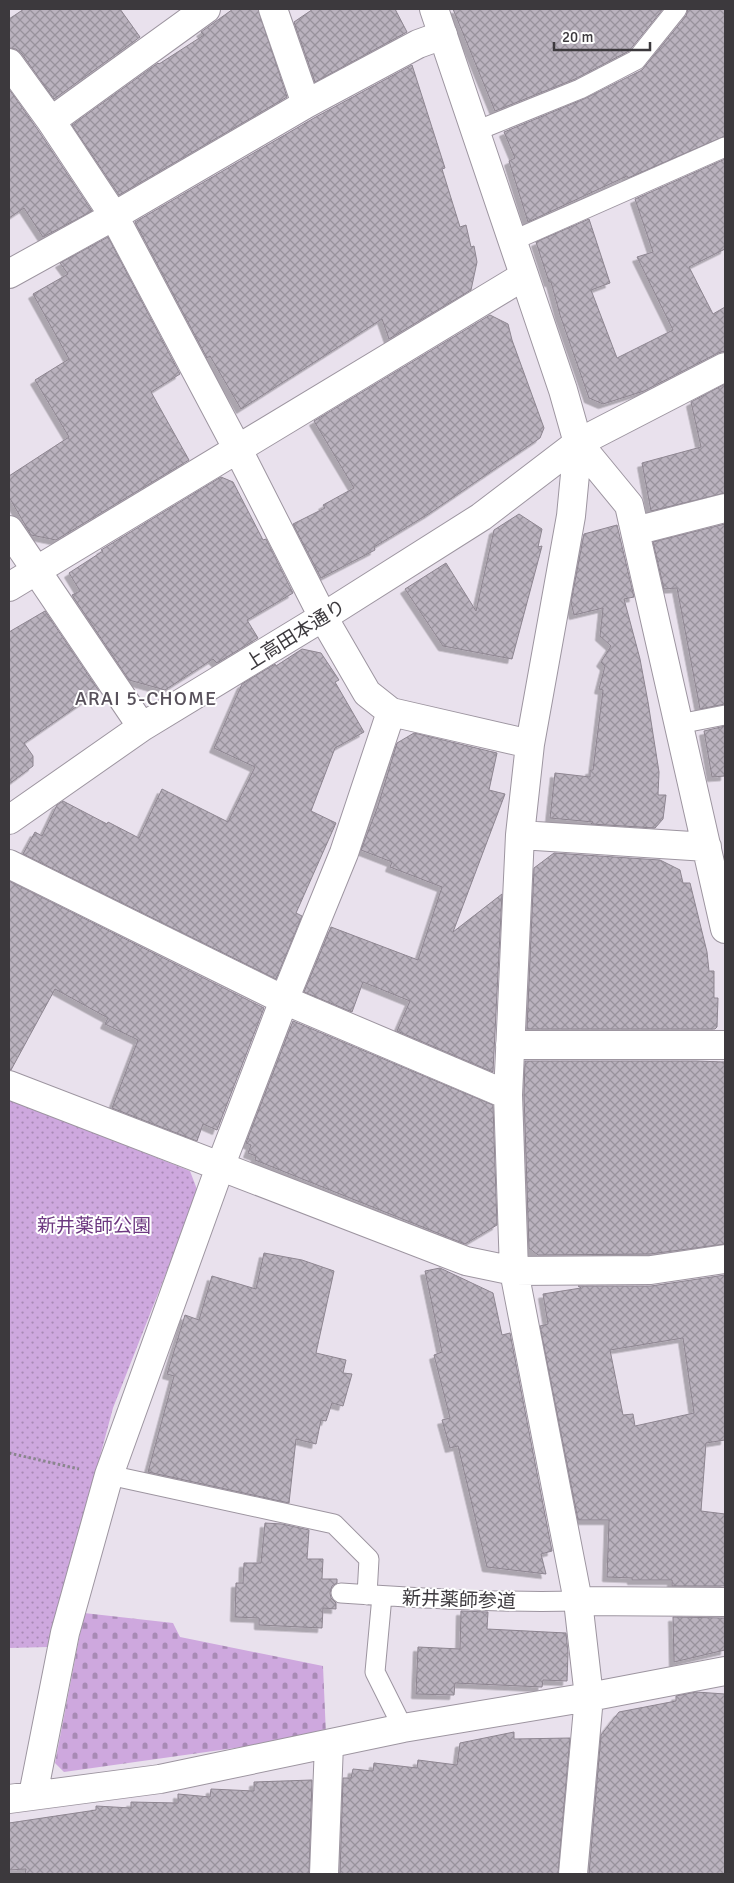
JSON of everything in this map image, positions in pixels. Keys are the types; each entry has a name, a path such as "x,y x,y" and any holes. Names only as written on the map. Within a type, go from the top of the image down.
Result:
{"street":[{"path":"50,121 206,9"},
{"path":"273,9 306,104"},
{"path":"434,9 563,390 578,443 571,516 530,744 520,835 508,1095 514,1271 578,1601 588,1697 573,1874"},
{"path":"9,274 114,216 306,104 418,44 444,35"},
{"path":"9,63 114,216 237,448 323,617 367,693 390,712 530,744"},
{"path":"9,587 524,276"},
{"name":"上高田本通り","path":"9,820 142,727 323,617 481,517 578,443 725,367"},
{"path":"578,443 629,506 708,848 725,930"},
{"path":"634,531 725,508"},
{"path":"9,530 142,727"},
{"path":"390,712 344,853 284,1000 220,1167 109,1476 21,1797 160,1779 403,1728 588,1697 725,1671"},
{"path":"520,835 708,848"},
{"path":"9,864 284,1000 508,1095"},
{"path":"510,1045 725,1045"},
{"path":"9,1085 466,1261 514,1271 651,1270 725,1259"},
{"path":"578,1601 725,1602"},
{"path":"324,1874 329,1744"}],"lane":[{"path":"476,131 580,89 636,60 677,9"},
{"path":"512,241 725,147"},
{"path":"679,724 725,715"},
{"path":"109,1476 334,1524 369,1559 375,1595 375,1672 403,1728"},
{"name":"新井薬師参道","path":"341,1593 547,1602 578,1601"}],"path":[{"path":"9,1453 109,1476"}],"green space":[{"name":"新井薬師公園","path":"9,1099 190,1171 198,1192 113,1408 49,1647 9,1648"},
{"path":"84,1613 173,1623 180,1637 323,1666 326,1735 64,1772 55,1763"}],"building":[{"path":"24,9 120,9 140,37 54,99 22,54 16,49 9,48 9,19"},
{"path":"233,9 258,9 287,97 119,195 72,125 158,63 204,35 201,32"},
{"path":"313,9 395,9 407,32 315,82 294,22"},
{"path":"453,9 663,9 629,51 575,79 495,111"},
{"path":"688,9 725,9 725,136 628,178 627,176 528,222 509,161 515,158 504,132 584,99 642,70 686,16"},
{"path":"412,65 445,168 442,169 460,227 466,225 471,247 474,246 477,262 471,290 389,339 382,319 241,409 210,356 207,358 135,222 314,118"},
{"path":"9,89 92,211 43,237 24,208 9,218"},
{"path":"725,159 725,249 689,267 713,314 725,307 725,351 644,391 603,404 589,398 536,242 589,219 610,283 591,290 617,358 673,330 637,257 653,252 635,199"},
{"path":"108,237 180,374 151,392 189,460 56,540 31,535 9,497 9,476 69,437 35,380 69,359 33,294 68,274 60,263"},
{"path":"490,315 508,324 544,428 540,438 430,513 374,547 375,550 321,578 293,524 325,508 323,505 354,488 314,421"},
{"path":"725,384 725,493 651,511 642,463 701,447 691,402"},
{"path":"221,477 233,482 263,540 266,539 293,593 247,620 258,638 217,663 213,659 165,690 129,680 72,595 80,591 69,573 103,551 101,550"},
{"path":"519,514 542,529 538,547 542,546 512,659 443,646 405,589 446,563 476,611 494,530"},
{"path":"725,524 725,704 700,709 677,588 664,589 653,542"},
{"path":"617,525 634,597 624,599 640,659 648,702 659,772 658,795 666,795 663,819 655,828 591,824 593,822 550,818 555,773 590,777 590,770 593,770 603,690 599,689 605,666 601,662 611,646 600,636 603,608 574,615 571,602 584,534"},
{"path":"45,611 99,691 24,743 33,756 33,766 9,784 9,632"},
{"path":"302,649 321,653 339,680 335,682 364,732 335,748 311,811 336,823 296,913 302,916 276,979 23,854 35,832 42,836 57,805 63,801 139,838 162,789 228,822 255,767 214,748 242,684 275,664 276,666"},
{"path":"725,726 725,776 712,777 704,731"},
{"path":"414,733 497,753 489,790 505,794 453,932 502,894 493,1072 397,1031 410,1001 363,982 352,1012 304,992 331,927 418,960 442,887 390,867 392,862 361,850 378,806 397,743"},
{"path":"554,853 660,860 680,870 683,883 690,883 707,952 709,971 714,971 714,998 718,998 717,1027 715,1029 527,1029 534,868"},
{"path":"9,881 264,1008 217,1130 203,1124 197,1141 112,1108 138,1040 105,1024 108,1018 55,989 11,1070 9,1070"},
{"path":"293,1021 493,1105 497,1225 465,1244 255,1160 256,1156 248,1153 251,1145 246,1143"},
{"path":"525,1061 725,1062 725,1244 650,1254 538,1255 529,1248 524,1095"},
{"path":"264,1253 302,1260 334,1271 316,1353 346,1360 343,1373 352,1374 343,1406 332,1403 326,1421 321,1420 316,1444 296,1439 289,1503 148,1472 174,1376 167,1374 185,1315 199,1320 212,1276 256,1289"},
{"path":"440,1268 493,1293 502,1335 510,1333 552,1551 541,1554 546,1574 487,1567 458,1446 450,1448 442,1420 450,1418 434,1355 442,1352 425,1271"},
{"path":"725,1275 725,1440 706,1443 701,1511 725,1514 725,1586 672,1586 672,1580 632,1580 632,1578 607,1577 609,1520 578,1520 540,1326 548,1324 543,1294 581,1288 578,1286 651,1286","holes":["683,1338 694,1413 635,1426 633,1414 623,1415 610,1350"]},
{"path":"265,1523 282,1524 309,1530 307,1559 323,1559 322,1579 337,1579 337,1583 332,1586 330,1593 331,1598 336,1603 336,1609 323,1608 322,1628 259,1625 259,1618 235,1617 236,1583 243,1583 244,1563 261,1563"},
{"path":"461,1611 488,1612 487,1629 566,1633 568,1653 567,1681 543,1680 542,1687 455,1683 454,1695 416,1694 418,1647 460,1649"},
{"path":"673,1617 725,1618 725,1650 674,1662"},
{"path":"696,1692 725,1694 725,1874 589,1874 601,1735 619,1712 676,1701 676,1696"},
{"path":"514,1732 514,1739 570,1738 558,1874 340,1874 343,1778 351,1778 353,1769 373,1771 374,1763 417,1768 418,1760 457,1765 460,1743"},
{"path":"312,1780 309,1874 25,1874 26,1869 9,1870 9,1823 96,1810 96,1806 131,1808 131,1802 178,1803 178,1794 210,1797 211,1789 254,1791 254,1782"}],"district":[{"name":"ARAI 5-CHOME","path":"146,698"}]}
